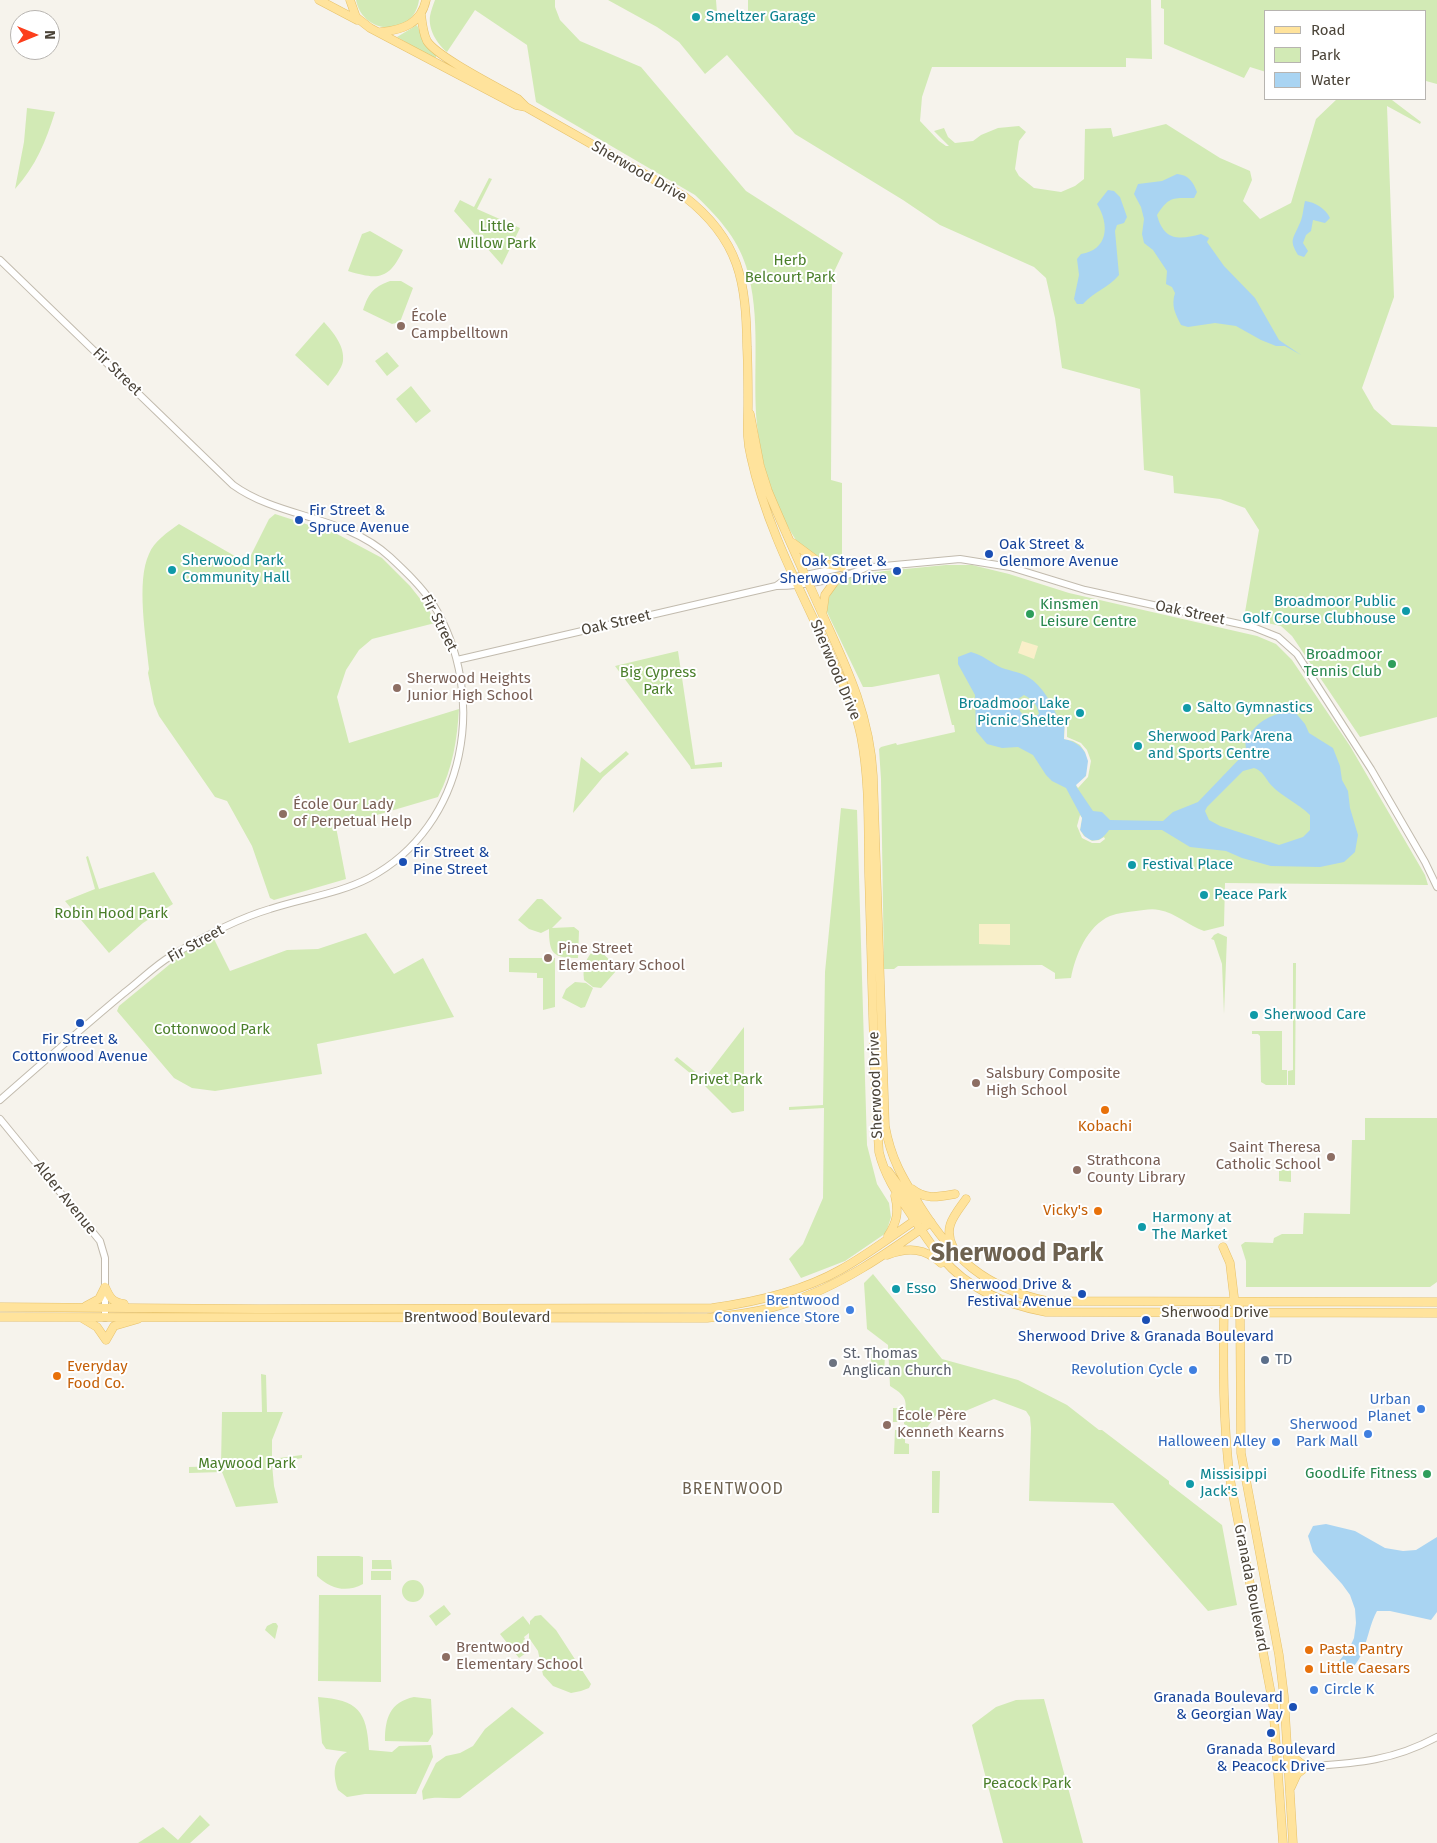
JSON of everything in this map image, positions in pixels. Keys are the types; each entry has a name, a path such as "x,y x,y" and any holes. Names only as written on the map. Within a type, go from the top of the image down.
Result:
{"main road":[{"path":"319,0 361,22"},
{"path":"350,0 354,13 361,22"},
{"path":"380,32 406,28 421,14 426,0"},
{"name":"Sherwood Drive","path":"421,14 428,42 448,58 518,99 526,107 698,206 716,227 734,258 743,282 747,323 748,405 746,429 759,490 770,523 844,685 857,721 864,751 877,1130 879,1152 893,1189 920,1217 931,1222 955,1254 977,1272 1003,1287 1025,1296 1047,1301 1437,1302"},
{"name":"Sherwood Drive","path":"361,22 516,106 526,107"},
{"name":"Sherwood Drive","path":"748,405 760,466 768,491 860,702 872,750 885,1126 894,1161 908,1186 920,1217 920,1230 955,1272 972,1284 992,1296 1018,1306 1046,1312 1437,1313"},
{"path":"790,540 820,563 842,567"},
{"path":"824,617 825,595 838,577"},
{"path":"882,1163 920,1217"},
{"path":"908,1186 918,1194 927,1197 955,1194"},
{"path":"884,1242 896,1223 898,1216 898,1207 893,1189"},
{"path":"955,1254 948,1238 948,1230 966,1199"},
{"name":"Brentwood Boulevard","path":"0,1307 258,1309 712,1308 740,1304 792,1291 839,1271 920,1217"},
{"name":"Brentwood Boulevard","path":"0,1318 707,1318 742,1315 795,1301 830,1286 876,1259 931,1222"},
{"name":"Granada Boulevard","path":"1223,1247 1230,1263 1240,1313 1241,1454 1279,1654 1284,1696 1293,1843"},
{"path":"876,1259 901,1250 914,1249 928,1253 955,1272"},
{"path":"84,1307 99,1299 105,1287"},
{"path":"105,1287 112,1300 116,1303 141,1307"},
{"path":"1421,1302 1437,1296"},
{"name":"Granada Boulevard","path":"1224,1302 1225,1432 1227,1456 1272,1697 1283,1843"},
{"path":"82,1318 97,1328 106,1340 114,1326 142,1318"},
{"path":"1286,1742 1294,1758 1306,1767 1300,1770 1295,1777 1290,1792"}],"street":[{"name":"Fir Street","path":"0,260 233,485 253,498 269,505 348,530 387,554 421,588 433,605 446,632 457,660 462,685 464,715 457,768 441,806 424,832 397,858 371,877 340,890 267,909 210,934 168,957 0,1100"},
{"name":"Oak Street","path":"457,660 776,586 786,579 797,581 807,579 842,567 854,565 867,567 960,559 1014,568 1085,590 1254,627 1278,636 1297,654 1371,769 1425,862 1437,888"},
{"name":"Oak Street","path":"807,579 838,577 867,567"},
{"name":"Alder Avenue","path":"0,1119 100,1240 105,1258 105,1318"},
{"path":"1278,1768 1342,1765 1377,1760 1417,1748 1437,1737"}],"green space":[{"path":"356,0 419,0 415,12 408,21 399,26 388,27 378,26 368,20 361,12"},
{"name":"Herb Belcourt Park","path":"435,0 555,0 555,7 560,20 580,41 641,67 746,191 843,253 832,276 831,480 842,483 842,560 812,555 801,547 788,527 771,490 761,451 757,425 755,325 751,285 742,255 725,227 695,195 536,102 527,45 475,10 447,52 437,41 430,26 430,16"},
{"path":"608,0 716,0 717,13 748,13 748,0 1151,0 1152,59 1126,58 1126,67 932,67 922,97 920,121 946,146 949,146 934,131 944,128 948,137 955,143 973,141 981,135 998,128 1019,126 1026,132 1019,141 1015,169 1019,176 1034,188 1061,192 1075,186 1084,179 1085,129 1111,128 1113,137 1166,124 1220,158 1250,171 1252,180 1243,201 1260,219 1291,203 1316,119 1336,100 1392,100 1421,122 1420,124 1387,106 1394,297 1362,388 1374,409 1392,425 1437,427 1437,717 1360,737 1292,636 1281,626 1244,618 1259,530 1245,508 1220,499 1174,493 1173,476 1144,470 1140,389 1062,368 1055,318 1046,278 1034,267 940,225 903,200 795,134 727,55 705,74 679,42 657,27"},
{"path":"1161,0 1437,0 1437,84 1427,81 1427,10 1264,10 1264,71 1250,67 1244,78 1164,44 1164,9 1161,8"},
{"path":"417,25 424,42 437,55 435,59 397,37"},
{"path":"27,108 55,112 40,153 15,189 24,142"},
{"name":"Little Willow Park","path":"489,178 492,179 477,209 520,228 502,265 454,211 460,200 474,207"},
{"path":"370,231 403,250 398,260 393,267 382,275 367,276 348,271 362,234"},
{"path":"390,281 401,281 413,288 400,322 392,324 363,310 372,292"},
{"path":"324,322 338,340 343,355 341,367 328,386 295,355"},
{"path":"387,352 399,366 387,376 375,361"},
{"path":"411,386 431,411 416,423 396,399"},
{"path":"275,514 337,534 382,558 410,586 429,610 435,623 372,639 359,650 346,670 337,697 349,743 459,709 453,754 438,797 336,827 346,879 274,900 270,898 252,846 227,801 215,797 159,716 154,704 148,673 142,594 145,565 151,549 162,537 179,524 247,563 269,519"},
{"path":"946,565 972,565 1009,574 1069,593 1257,636 1276,644 1292,660 1350,746 1425,875 1428,885 1225,883 1224,926 1204,931 1171,914 1153,909 1110,916 1095,927 1083,942 1071,978 1055,979 1055,973 1042,965 898,966 894,969 884,969 879,749 896,743 897,745 955,732 954,725 952,725 939,674 872,687 863,687 826,610 826,603 835,586 846,578 884,571"},
{"name":"Big Cypress Park","path":"678,651 695,765 722,762 722,767 691,769 615,666"},
{"path":"626,751 629,754 603,777 573,813 581,757 600,773"},
{"path":"841,808 857,810 867,1145 877,1184 889,1203 891,1217 886,1233 845,1261 801,1278 789,1259 803,1244 823,1198 824,1108 789,1110 789,1107 823,1105 825,972"},
{"name":"Robin Hood Park","path":"88,856 99,889 154,872 173,904 143,923 109,953 65,901 95,889 86,857"},
{"path":"537,899 542,899 562,918 552,928 574,927 579,931 578,958 563,957 554,953 550,944 549,929 541,933 529,929 518,920"},
{"name":"Cottonwood Park","path":"366,933 394,974 423,958 454,1017 317,1044 322,1074 215,1091 192,1088 174,1078 117,1011 119,1006 186,951 214,939 230,971 287,950 318,949"},
{"path":"1218,933 1227,937 1224,1014 1222,964 1214,940 1211,939"},
{"path":"596,947 616,966 616,971 601,988 593,987 584,980 586,962"},
{"path":"509,958 555,958 555,1007 543,1010 543,978 537,978 537,973 509,972"},
{"path":"1293,963 1296,963 1295,1085 1288,1085 1288,1071 1293,1070"},
{"path":"575,982 586,983 593,988 585,1007 581,1008 562,998 566,989"},
{"name":"Privet Park","path":"744,1027 744,1111 732,1113 701,1082 674,1060 677,1057 704,1079"},
{"path":"1252,1031 1282,1031 1282,1070 1287,1070 1287,1085 1266,1085 1261,1082 1260,1036 1252,1034"},
{"path":"1365,1118 1437,1118 1437,1282 1430,1287 1246,1287 1246,1261 1241,1245 1245,1242 1273,1243 1274,1238 1282,1234 1303,1234 1304,1213 1350,1214 1352,1140 1365,1140"},
{"path":"1279,1161 1291,1161 1291,1182 1279,1181"},
{"path":"873,1274 942,1359 1018,1380 1067,1405 1169,1481 1169,1484 1222,1525 1237,1605 1208,1611 1113,1503 1029,1501 1031,1428 1030,1417 1026,1411 994,1399 951,1417 939,1411 923,1433 916,1437 909,1427 904,1424 906,1405 904,1397 890,1386 888,1345 867,1329 864,1283"},
{"path":"871,1354 885,1354 884,1375 871,1375"},
{"name":"Maywood Park","path":"261,1374 266,1375 267,1412 283,1412 272,1440 272,1459 302,1455 302,1458 272,1464 278,1503 236,1507 222,1472 189,1473 189,1467 221,1466 222,1412 262,1412"},
{"path":"893,1408 903,1408 903,1422 893,1422"},
{"path":"895,1430 905,1430 905,1443 909,1444 909,1454 894,1454"},
{"path":"932,1471 940,1471 939,1513 932,1513"},
{"path":"317,1556 363,1557 363,1584 345,1589 328,1584 317,1576"},
{"path":"372,1560 391,1560 392,1569 372,1569"},
{"path":"371,1571 391,1571 391,1580 371,1580"},
{"path":"409,1580 417,1580 424,1587 424,1595 417,1602 409,1602 402,1595 402,1587"},
{"path":"319,1595 381,1595 381,1682 318,1681"},
{"path":"444,1605 451,1614 436,1626 429,1616"},
{"path":"541,1615 556,1630 591,1684 589,1688 571,1693 553,1686 543,1675 538,1651 529,1638 529,1633 524,1637 523,1641 530,1650 519,1658 500,1634 523,1616 530,1625 530,1621 535,1616"},
{"path":"276,1623 278,1626 275,1639 265,1630 267,1626"},
{"path":"318,1697 343,1701 358,1710 366,1726 369,1750 392,1752 399,1746 431,1745 433,1757 416,1794 365,1794 347,1797 338,1790 335,1779 336,1763 347,1752 326,1749 322,1743"},
{"path":"414,1697 431,1699 433,1734 428,1742 385,1741 386,1725 390,1712 399,1703"},
{"name":"Peacock Park","path":"1044,1699 1083,1843 1003,1843 972,1725 996,1707 1016,1700"},
{"path":"512,1707 544,1733 460,1798 423,1800 422,1791 436,1763 446,1756 460,1753 473,1746 485,1729"},
{"path":"200,1815 210,1825 190,1843 138,1843 163,1827 178,1840"}],"sand":[{"path":"1022,641 1038,646 1034,659 1018,653"},
{"path":"979,924 1010,924 1010,945 979,944"}],"water":[{"path":"1177,174 1185,176 1190,180 1197,192 1194,198 1176,198 1165,204 1157,215 1164,230 1173,237 1201,234 1209,238 1207,242 1224,266 1255,298 1279,340 1301,355 1285,346 1276,346 1261,340 1236,326 1215,323 1188,327 1181,325 1174,309 1175,293 1172,287 1166,284 1167,271 1153,250 1144,243 1142,234 1144,219 1141,207 1134,194 1138,184 1162,181"},
{"path":"1108,190 1114,191 1120,197 1127,217 1124,223 1117,225 1115,231 1119,275 1083,304 1077,304 1074,299 1079,275 1077,259 1081,254 1090,252 1101,242 1105,228 1104,220 1097,204"},
{"path":"1305,201 1320,206 1330,218 1325,223 1313,220 1311,231 1306,235 1303,243 1308,251 1304,257 1298,255 1293,243"},
{"path":"971,652 1002,668 1024,675 1038,685 1051,702 1059,721 1065,723 1064,739 1076,744 1088,758 1088,771 1076,786 1093,811 1102,812 1110,820 1163,821 1173,812 1198,802 1243,755 1246,749 1245,740 1255,727 1272,716 1294,711 1305,724 1309,733 1333,748 1340,766 1342,780 1348,791 1350,808 1358,835 1355,852 1344,862 1320,867 1271,866 1242,858 1226,851 1190,847 1162,830 1109,830 1100,839 1087,839 1080,830 1082,818 1066,788 1052,781 1046,775 1033,755 1018,747 1002,748 987,744 976,731 975,695 958,664 958,657","holes":["1024,695 1034,703 1039,714 1030,720 1022,714 1018,706 1018,699","1254,768 1262,773 1275,789 1310,815 1310,830 1303,837 1279,845 1220,826 1209,820 1205,811 1207,807 1243,771"]},
{"path":"1326,1524 1355,1531 1385,1548 1403,1551 1416,1550 1437,1537 1437,1612 1431,1620 1390,1611 1377,1611 1358,1660 1344,1673 1333,1675 1333,1669 1350,1647 1354,1638 1356,1623 1355,1609 1350,1595 1313,1552 1308,1536 1313,1526"}],"pier":[{"path":"1065,721 1067,723 1067,737 1081,743 1087,750 1091,761 1088,777 1078,788 1076,785 1086,776 1088,761 1080,745 1064,739"},
{"path":"1080,815 1082,818 1080,830 1084,836 1092,841 1104,837 1105,839 1100,843 1092,843 1082,838 1077,826"}],"place":[{"name":"Smeltzer Garage","path":"696,17"},
{"name":"École Campbelltown","path":"401,326"},
{"name":"Fir Street & Spruce Avenue","path":"299,520"},
{"name":"Oak Street & Glenmore Avenue","path":"989,554"},
{"name":"Sherwood Park Community Hall","path":"172,570"},
{"name":"Oak Street & Sherwood Drive","path":"897,571"},
{"name":"Broadmoor Public Golf Course Clubhouse","path":"1406,611"},
{"name":"Kinsmen Leisure Centre","path":"1030,614"},
{"name":"Broadmoor Tennis Club","path":"1392,664"},
{"name":"Sherwood Heights Junior High School","path":"397,688"},
{"name":"Salto Gymnastics","path":"1187,708"},
{"name":"Broadmoor Lake Picnic Shelter","path":"1080,713"},
{"name":"Sherwood Park Arena and Sports Centre","path":"1138,746"},
{"name":"École Our Lady of Perpetual Help","path":"283,814"},
{"name":"Fir Street & Pine Street","path":"403,862"},
{"name":"Festival Place","path":"1132,865"},
{"name":"Peace Park","path":"1204,895"},
{"name":"Pine Street Elementary School","path":"548,958"},
{"name":"Sherwood Care","path":"1254,1015"},
{"name":"Fir Street & Cottonwood Avenue","path":"80,1023"},
{"name":"Salsbury Composite High School","path":"976,1083"},
{"name":"Kobachi","path":"1105,1110"},
{"name":"Saint Theresa Catholic School","path":"1331,1157"},
{"name":"Strathcona County Library","path":"1077,1170"},
{"name":"Vicky's","path":"1098,1211"},
{"name":"Harmony at The Market","path":"1142,1227"},
{"name":"Esso","path":"896,1289"},
{"name":"Sherwood Drive & Festival Avenue","path":"1082,1294"},
{"name":"Brentwood Convenience Store","path":"850,1310"},
{"name":"Sherwood Drive & Granada Boulevard","path":"1146,1320"},
{"name":"TD","path":"1265,1360"},
{"name":"St. Thomas Anglican Church","path":"833,1363"},
{"name":"Revolution Cycle","path":"1193,1370"},
{"name":"Everyday Food Co.","path":"57,1376"},
{"name":"Urban Planet","path":"1421,1409"},
{"name":"École Père Kenneth Kearns","path":"887,1425"},
{"name":"Sherwood Park Mall","path":"1368,1434"},
{"name":"Halloween Alley","path":"1276,1442"},
{"name":"GoodLife Fitness","path":"1427,1474"},
{"name":"Missisippi Jack's","path":"1190,1484"},
{"name":"Pasta Pantry","path":"1309,1650"},
{"name":"Brentwood Elementary School","path":"446,1657"},
{"name":"Little Caesars","path":"1309,1669"},
{"name":"Circle K","path":"1314,1690"},
{"name":"Granada Boulevard & Georgian Way","path":"1293,1707"},
{"name":"Granada Boulevard & Peacock Drive","path":"1271,1733"}],"district":[{"name":"Sherwood Park","path":"1017,1254"},
{"name":"BRENTWOOD","path":"733,1490"}]}
